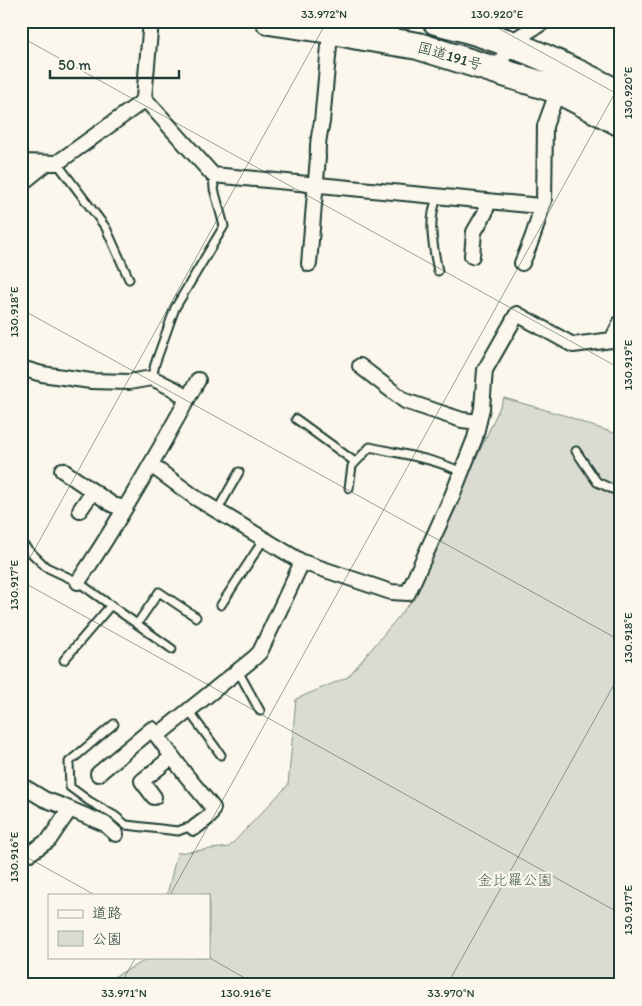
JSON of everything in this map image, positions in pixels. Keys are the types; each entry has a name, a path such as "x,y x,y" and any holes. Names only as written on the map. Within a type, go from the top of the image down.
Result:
{"highway":[{"name":"国道191号","path":"269,21 330,25 358,36 418,46 558,90 621,123"},
{"name":"国道191号","path":"436,21 509,43 542,56 621,95"}],"street":[{"path":"21,184 140,104 144,98 151,21"},
{"path":"498,70 509,43 545,21"},
{"path":"309,264 317,149 322,122 330,25"},
{"path":"522,263 539,219 540,206 544,201 545,126 558,90"},
{"path":"144,98 214,176 540,206"},
{"path":"21,162 52,163"},
{"path":"472,256 474,232 485,213 488,201"},
{"path":"151,465 196,498 302,562 391,592 408,592 452,496 475,438 482,408 485,370 517,314 573,345 612,340 620,327"},
{"path":"360,366 405,401 462,420 479,422"},
{"path":"21,368 42,374 91,381 128,382 152,378 176,390 187,400"},
{"path":"78,582 103,545 151,465 198,380"},
{"path":"62,470 113,505 125,508"},
{"path":"80,510 93,492"},
{"path":"158,737 188,710 254,658 262,647 302,562"},
{"path":"98,774 152,729 213,808 210,816 194,828"},
{"path":"154,797 142,781 172,757"},
{"path":"21,785 48,802 119,828"},
{"path":"30,853 49,840 70,809"}],"lane":[{"path":"52,163 106,228 129,279"},
{"path":"152,378 155,364 175,308 224,226 214,190 214,176"},
{"path":"438,196 433,207 432,238 438,271"},
{"path":"296,419 355,462"},
{"path":"349,488 350,472 355,462 370,446 451,467 461,472"},
{"path":"576,451 597,482 621,493"},
{"path":"217,511 239,472"},
{"path":"220,605 264,539"},
{"path":"21,543 46,567 78,582 172,649"},
{"path":"136,624 159,592 196,617"},
{"path":"64,660 111,605"},
{"path":"238,671 260,711"},
{"path":"188,710 221,755"},
{"path":"114,724 69,762 70,787 115,816 119,828 126,825 178,831 194,828"}],"green space":[{"name":"金比羅公園","path":"504,398 570,417 621,435 621,985 98,985 150,958 210,958 210,894 167,894 177,853 229,847 288,785 296,699 348,677 410,603"}]}
